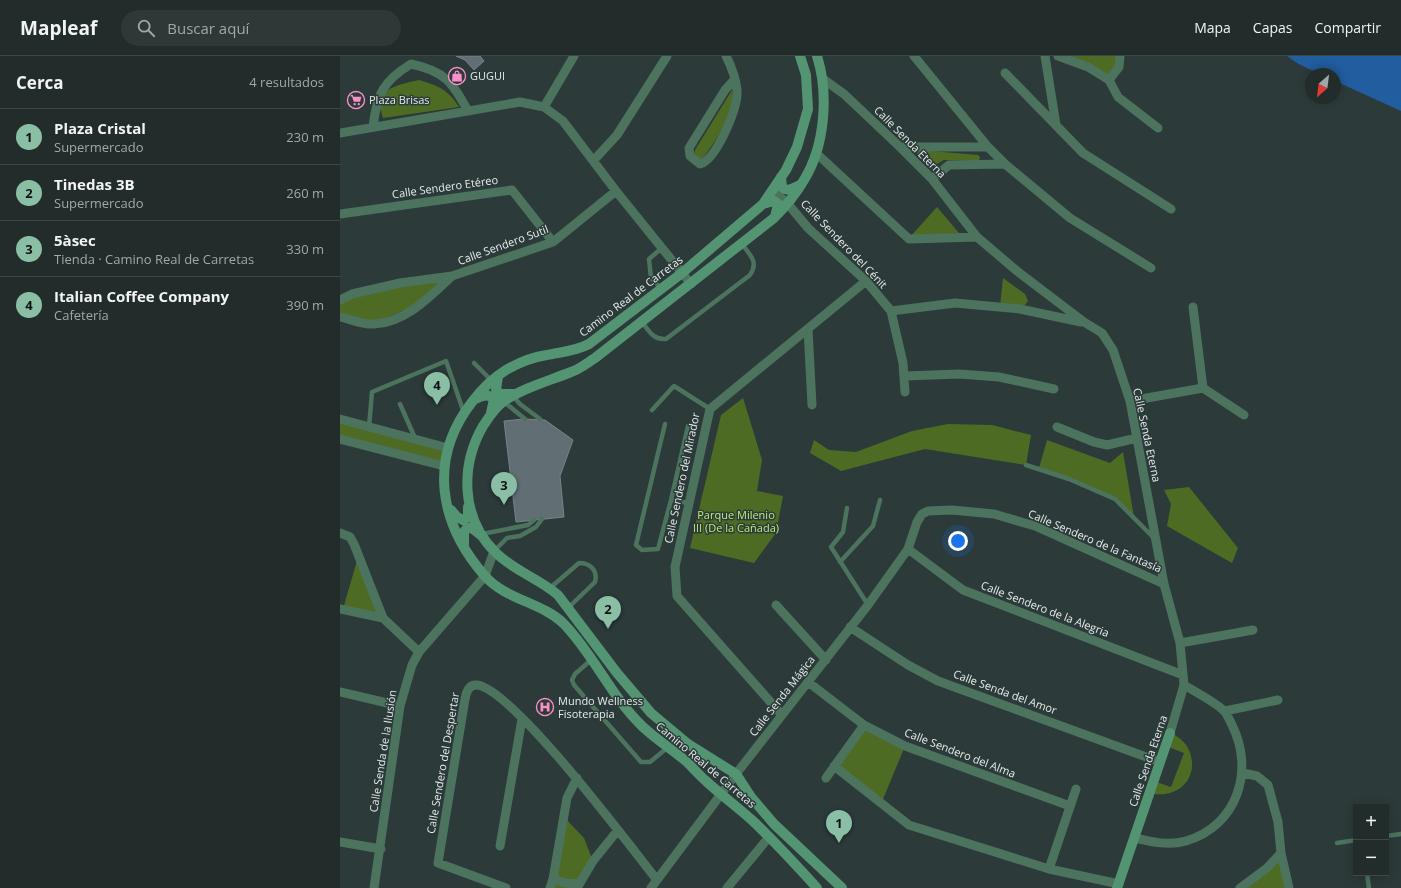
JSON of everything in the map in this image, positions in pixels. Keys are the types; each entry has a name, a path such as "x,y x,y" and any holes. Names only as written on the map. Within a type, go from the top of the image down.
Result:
{"street":[{"path":"544,106 574,56"},
{"path":"594,160 617,136 667,56"},
{"path":"726,56 731,66 734,80 737,95 732,116 715,151 708,161 700,164 690,156 689,148 725,90 734,80"},
{"name":"Camino Real de Carretas","path":"800,56 806,76 808,109 797,147 786,170 763,204 682,273 589,344 580,349 544,355 506,370 495,379 464,412 453,430 444,466 444,489 448,507 457,533 485,576 513,596 556,616 576,638 591,660 642,726 667,748 686,761 721,794 753,821 817,888"},
{"name":"Camino Real de Carretas","path":"817,56 823,79 824,110 816,153 801,185 788,204 774,218 742,244 595,358 573,372 503,401 491,413 475,440 467,467 468,500 472,513 483,536 494,551 508,564 550,588 568,608 617,673 651,713 688,744 736,774 751,797 774,824 842,888"},
{"path":"914,56 988,147 1006,164 1070,218 1151,268"},
{"path":"1045,56 1056,125"},
{"path":"1058,56 1088,68 1108,80 1118,97 1158,128"},
{"path":"1108,80 1119,67 1120,56"},
{"path":"373,127 375,106 384,86 410,60 444,76 458,92 468,111"},
{"path":"1005,73 1083,153 1171,209"},
{"name":"Calle Senda Eterna","path":"823,79 844,94 932,179 977,237 1017,271 1084,322 1102,333 1113,350 1130,401 1164,584 1180,643 1184,685 1170,733 1118,886"},
{"path":"340,133 520,102 544,106 564,121 616,190 691,284"},
{"path":"900,147 988,147"},
{"path":"816,153 909,238 977,237"},
{"path":"932,179 949,165 1006,164"},
{"path":"781,177 782,187 785,189 789,190 801,185"},
{"name":"Calle Sendero Etéreo","path":"340,211 512,190 554,242"},
{"name":"Calle Sendero Sutil","path":"340,300 352,294 400,283 452,276 554,242 616,190"},
{"name":"Calle Sendero del Cénit","path":"773,190 788,204 808,228 866,281 890,311 905,376 905,392"},
{"path":"763,204 774,201 778,204 774,218"},
{"name":"Calle Sendero Sutil","path":"340,317 373,324 394,320 425,301 452,276"},
{"name":"Calle Sendero del Mirador","path":"782,715 677,596 675,567 710,409 866,281"},
{"path":"890,311 955,302 1020,310 1084,322"},
{"path":"1193,307 1203,388"},
{"path":"808,329 812,405"},
{"path":"905,376 959,374 999,377 1054,389"},
{"path":"495,379 496,390 500,394 515,395"},
{"path":"1130,401 1203,388 1244,415"},
{"path":"474,400 490,395 494,399 491,413"},
{"path":"340,419 448,448"},
{"path":"1056,427 1094,442 1107,445 1137,438"},
{"path":"340,438 444,466"},
{"path":"448,507 457,517 463,520 468,517 468,500"},
{"name":"Calle Sendero de la Fantasía","path":"922,514 928,511 952,510 994,514 1035,526 1164,584"},
{"name":"Calle Senda Mágica","path":"651,888 736,774 868,605 908,549 917,522 922,514"},
{"path":"464,545 464,532 467,528 472,528 483,536"},
{"path":"340,533 350,537 354,544 383,618 419,652"},
{"name":"Calle Sendero de la Alegria","path":"908,549 963,590 1183,675"},
{"name":"Calle Senda de la Ilusión","path":"374,888 381,849 400,706 412,665 419,652 485,576 494,551"},
{"path":"776,605 826,660"},
{"path":"340,609 383,618"},
{"name":"Calle Senda del Amor","path":"850,627 908,665 938,681 1160,762"},
{"path":"1180,643 1253,630"},
{"name":"Calle Sendero del Alma","path":"808,682 864,725 928,756 1070,806"},
{"name":"Calle Sendero del Despertar","path":"506,888 438,863 465,700 469,688 477,685 491,691 522,719 577,778 657,880"},
{"path":"1135,838 1160,844 1186,841 1220,823 1228,812 1238,793 1243,772 1243,755 1239,739 1224,711 1184,685"},
{"path":"340,692 400,706"},
{"path":"1224,711 1278,700"},
{"path":"500,846 522,719"},
{"path":"826,778 864,725"},
{"path":"834,766 908,825 1049,869 1118,886"},
{"path":"1243,772 1257,776 1268,785 1278,822 1281,853 1289,888"},
{"path":"577,778 567,798 552,884 565,883 578,886 593,861 618,830"},
{"path":"1049,869 1076,789"},
{"path":"727,888 769,837"},
{"path":"340,842 381,849"},
{"path":"1240,888 1268,868 1281,853"}],"lane":[{"path":"642,321 654,337 659,340 666,339 750,275 754,269 754,260 742,244"},
{"path":"661,289 651,278 649,259 662,248"},
{"path":"369,426 372,392 446,361 464,412"},
{"path":"474,363 495,379"},
{"path":"652,410 674,386 710,409"},
{"path":"515,395 520,404 540,419"},
{"path":"503,401 525,418"},
{"path":"400,404 415,438"},
{"path":"665,424 636,545 642,550 658,549 688,426"},
{"path":"1026,465 1069,479 1115,499 1155,540"},
{"path":"671,500 688,503"},
{"path":"840,562 873,526 880,500"},
{"path":"847,508 843,532 831,547 868,605"},
{"path":"494,551 507,538 520,536 536,527 542,519"},
{"path":"483,536 528,525 534,520"},
{"path":"550,588 579,563 587,564 594,569 596,573 595,582 568,608"},
{"path":"591,660 575,674 572,680 579,691 641,762 650,762 667,748"},
{"path":"1389,836 1401,834"},
{"path":"1336,843 1353,840"},
{"path":"1367,876 1369,888"}],"green space":[{"path":"1058,56 1120,56 1109,80"},
{"path":"419,80 447,92 459,107 383,118 381,100 384,94 395,86"},
{"path":"732,90 733,98 728,117 711,147 700,161 694,155 695,150"},
{"path":"920,150 978,155 980,157 979,161 944,160 930,168 918,156 917,153"},
{"path":"937,207 959,233 910,237"},
{"path":"452,276 425,301 373,324 340,317 340,300"},
{"path":"1003,278 1025,294 1028,301 1024,306 1000,307"},
{"name":"Parque Milenio III (De la Cañada)","path":"743,398 762,460 757,491 783,496 776,533 754,563 690,548 721,415"},
{"path":"340,419 448,448 444,466 340,439"},
{"path":"948,424 992,425 1031,435 1026,465 925,449 841,471 810,453 814,440 829,450 856,452 912,431"},
{"path":"1047,440 1110,463 1123,452 1134,517 1115,499 1039,468"},
{"path":"1189,487 1238,548 1232,563 1167,526 1171,504 1164,490"},
{"path":"358,557 383,618 343,609"},
{"path":"864,725 905,746 881,804 834,766"},
{"path":"1170,733 1180,738 1191,754 1191,773 1187,782 1180,789 1167,794 1148,794 1153,781 1171,787 1184,753 1166,746"},
{"path":"564,817 584,838 593,861 577,888 550,888"},
{"path":"1281,853 1289,888 1240,888"}],"water":[{"path":"1287,56 1401,56 1401,111 1341,84 1341,68 1308,68"}],"building":[{"path":"456,56 480,56 484,61 474,70 465,60"},
{"path":"525,419 545,420 573,440 560,476 564,517 516,522 504,421"}],"place":[{"name":"GUGUI","path":"457,76"},
{"name":"Plaza Brisas","path":"356,100"},
{"name":"Italian Coffee Company","path":"437,405"},
{"name":"5àsec","path":"504,505"},
{"name":"Tinedas 3B","path":"608,629"},
{"name":"Mundo Wellness Fisoterapia","path":"545,707"},
{"name":"Plaza Cristal","path":"839,843"}]}
